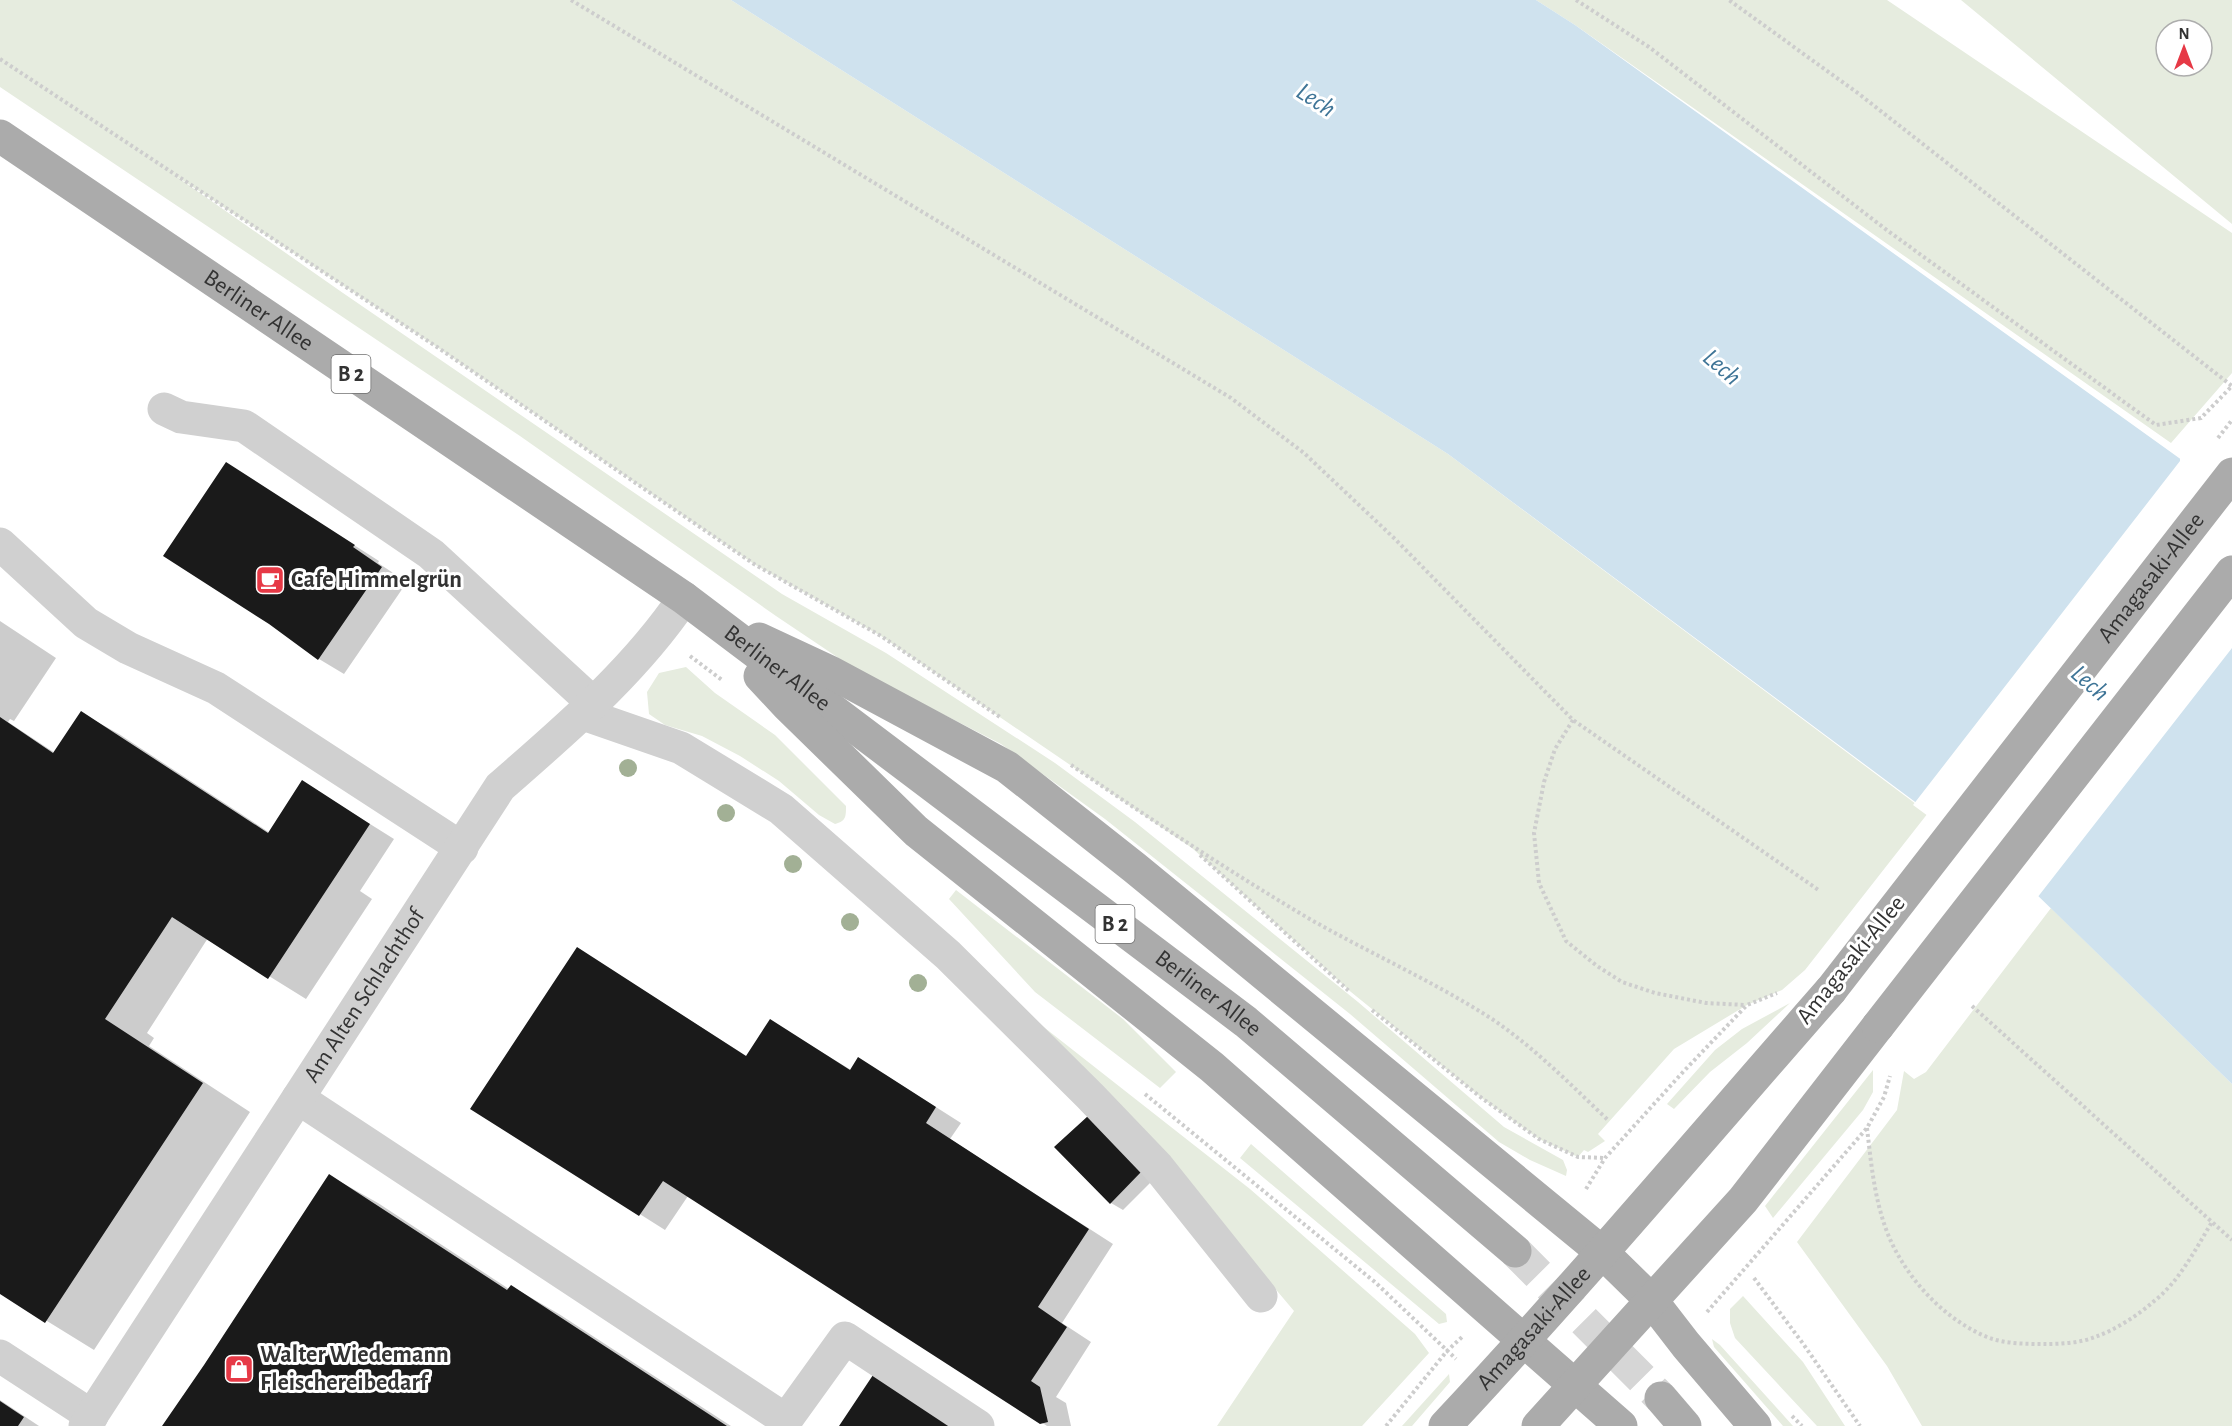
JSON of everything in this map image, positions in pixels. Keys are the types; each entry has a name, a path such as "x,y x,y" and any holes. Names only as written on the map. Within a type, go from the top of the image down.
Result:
{"main road":[{"name":"Berliner Allee","path":"0,136 693,605 1246,1022 1515,1251"},
{"name":"Amagasaki-Allee","path":"1446,1426 1603,1253 1831,990 2232,474"},
{"path":"1538,1426 1743,1200 2232,572"},
{"path":"693,605 832,673 1007,767 1135,868 1603,1253 1652,1301 1755,1426"},
{"path":"693,605 788,706 916,831 1212,1067 1621,1426"},
{"path":"1661,1398 1686,1426"}],"street":[{"path":"164,409 181,417 244,426 431,554 588,709 681,748 781,809 948,955 1090,1096 1158,1167 1261,1296"},
{"path":"0,544 86,623 128,648 216,688 462,848"},
{"name":"Am Alten Schlachthof","path":"89,1421 500,787 588,709 660,633 693,605"},
{"path":"298,1098 786,1420 845,1338 978,1426"},
{"path":"0,1356 89,1421"}],"path":[{"path":"571,0 1231,398 1304,453 1395,539 1574,720 1820,891"},
{"path":"1576,0 1649,47 1888,231 2156,425 2200,418 2232,386 1868,101 1729,0"},
{"path":"0,59 437,347 754,564 881,636 1008,722"},
{"path":"1368,1007 1483,1099 1539,1139 1578,1157 1605,1158 1747,1005 1706,1003 1655,993 1622,982 1597,966 1566,941 1539,883 1533,833 1544,782 1555,749 1574,720"},
{"path":"1066,762 1192,848 1310,919 1493,1020 1533,1049 1609,1120"},
{"path":"1192,848 1351,992"},
{"path":"1972,1006 2232,1240"},
{"path":"1686,1345 1707,1311 1867,1128 1884,1097 1893,1066"},
{"path":"1867,1128 1874,1184 1882,1219 1897,1254 1920,1289 1956,1320 1988,1337 2022,1344 2061,1344 2094,1338 2154,1302 2177,1278 2212,1222"},
{"path":"1754,1278 1860,1426"}],"shaded area":[{"path":"0,0 731,0 1448,454 1928,813 1805,970 1782,990 1747,1005 1674,1049 1598,1134 1605,1141 1588,1152 1584,1150 1578,1157 1539,1139 1483,1099 1351,992 1192,848 881,636 754,564 437,347 170,172 782,594 886,653 1055,763 1135,822 1358,1002 1504,1127 1563,1160 1567,1170 1566,1176 1530,1160 1499,1142 1350,1014 1105,819 1001,744 855,669 520,436 0,87"},
{"path":"1536,0 1887,0 2232,233 2232,373 2171,443 1575,25"},
{"path":"1961,0 2232,0 2232,224"},
{"path":"686,667 715,693 775,735 846,806 843,820 835,824 819,815 779,781 740,756 702,736 665,725 649,714 647,692 659,673"},
{"path":"956,890 1123,1019 1176,1072 1160,1088 1035,992 949,899"},
{"path":"2051,908 2232,1084 2232,1426 1922,1426 1887,1366 1797,1242 1897,1110 1904,1071 1914,1079 1926,1072"},
{"path":"1008,999 1250,1189 1415,1334 1429,1353 1362,1426 1217,1426 1294,1311 1213,1215"},
{"path":"1790,1003 1747,1043 1710,1072 1674,1109 1667,1104 1715,1050 1742,1029"},
{"path":"1873,1070 1873,1092 1863,1110 1773,1218 1765,1206"},
{"path":"1251,1144 1446,1314 1447,1322 1439,1324 1240,1158"},
{"path":"1743,1296 1803,1362 1845,1426 1817,1426 1735,1338 1730,1323 1730,1309"},
{"path":"1712,1339 1793,1426 1783,1426 1714,1347"},
{"path":"1449,1374 1450,1382 1412,1426 1402,1426"}],"water":[{"name":"Lech","path":"731,0 1536,0 1575,25 2232,496 2232,1084 2028,886 1448,454"}],"pier":[{"path":"2180,455 2232,492 2232,648 2037,898 1913,805 2180,461"}],"building":[{"path":"226,462 355,545 353,547 382,567 318,660 269,624 163,556"},
{"path":"81,711 268,833 302,780 370,824 268,979 172,917 105,1019 203,1083 45,1323 0,1294 0,717 53,753"},
{"path":"577,947 746,1056 770,1019 850,1070 858,1057 936,1107 926,1123 1089,1229 1038,1307 1067,1327 1031,1381 1040,1387 1048,1422 1040,1424 663,1181 639,1216 470,1109"},
{"path":"1088,1116 1142,1171 1110,1204 1054,1147"},
{"path":"329,1174 507,1290 511,1285 727,1426 162,1426"},
{"path":"873,1375 950,1426 839,1426"},
{"path":"0,1401 24,1417 18,1426 0,1426"}],"tunnel":[{"path":"1515,1251 1661,1398"}],"place":[{"name":"Cafe Himmelgrün","path":"270,580"},
{"name":"Walter Wiedemann Fleischereibedarf","path":"239,1369"}]}
